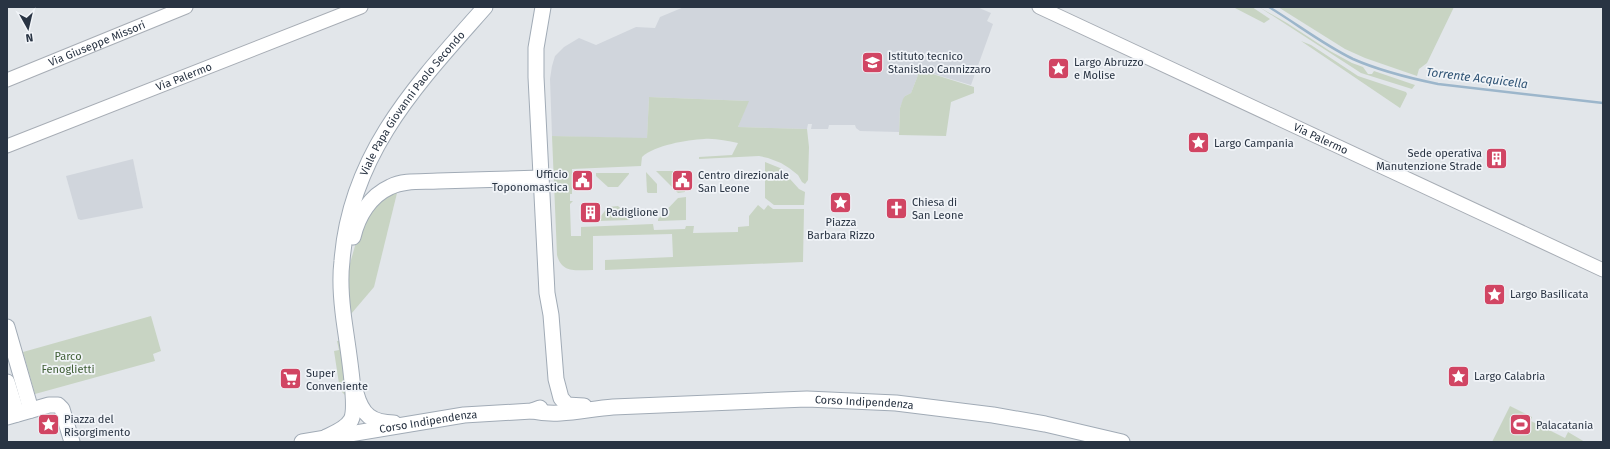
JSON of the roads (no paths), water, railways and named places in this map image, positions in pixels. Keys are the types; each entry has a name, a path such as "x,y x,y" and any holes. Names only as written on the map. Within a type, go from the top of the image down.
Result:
{"main road":[{"name":"Via Giuseppe Missori","path":"7,80 186,7"},
{"name":"Via Palermo","path":"7,146 361,7"},
{"name":"Viale Papa Giovanni Paolo Secondo","path":"342,288 342,261 351,207 378,141 397,111 485,7"},
{"path":"543,7 538,30 536,77 547,293 551,315 556,379 561,398 567,404 602,408"},
{"name":"Via Palermo","path":"1039,7 1603,270"},
{"path":"326,437 346,427 351,420 354,408 343,312 342,288 354,231 361,215 370,202 380,193 397,184 406,182 541,178"},
{"path":"7,327 19,408"},
{"path":"351,377 361,406 371,418 381,422 410,423"},
{"path":"532,411 550,405 553,401 556,379"},
{"path":"7,382 19,408"},
{"name":"Corso Indipendenza","path":"602,408 806,399 896,403 993,415 1076,430 1122,442"},
{"path":"19,408 58,405 62,408 72,442"},
{"path":"532,411 544,414 583,412 602,408"},
{"name":"Corso Indipendenza","path":"302,442 326,437 365,433 410,423 464,415 532,411"}],"waterway":[{"name":"Torrente Acquicella","path":"1269,7 1321,41 1353,59 1395,74 1438,84 1603,103"}],"place":[{"name":"Istituto tecnico Stanislao Cannizzaro","path":"872,62"},
{"name":"Largo Abruzzo e Molise","path":"1059,68"},
{"name":"Largo Campania","path":"1199,143"},
{"name":"Sede operativa Manutenzione Strade","path":"1497,159"},
{"name":"Ufficio Toponomastica","path":"583,180"},
{"name":"Centro direzionale San Leone","path":"682,181"},
{"name":"Piazza Barbara Rizzo","path":"841,202"},
{"name":"Chiesa di San Leone","path":"896,208"},
{"name":"Padiglione D","path":"590,212"},
{"name":"Largo Basilicata","path":"1495,294"},
{"name":"Largo Calabria","path":"1458,376"},
{"name":"Super Conveniente","path":"290,379"},
{"name":"Piazza del Risorgimento","path":"48,425"},
{"name":"Palacatania","path":"1520,425"}],"park label":[{"name":"Parco Fenoglietti","path":"68,362"}]}
